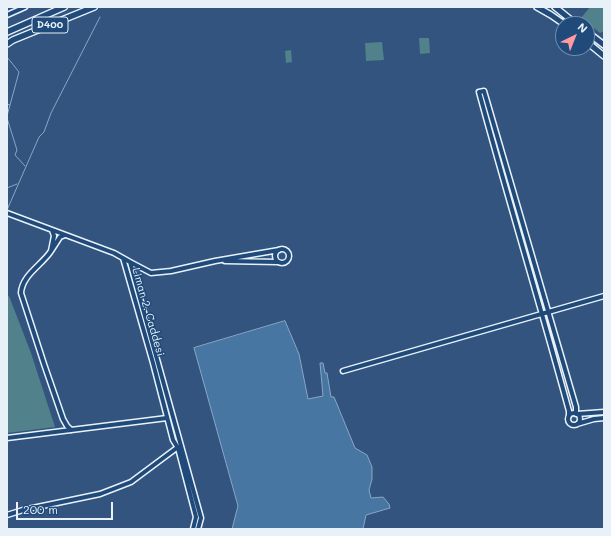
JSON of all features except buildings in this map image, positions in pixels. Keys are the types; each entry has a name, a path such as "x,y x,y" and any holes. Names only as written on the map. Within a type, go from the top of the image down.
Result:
{"highway":[{"name":"D400","path":"7,32 64,7"},
{"name":"D400","path":"7,44 13,40 94,7"}],"main road":[{"path":"537,7 551,15"},
{"path":"541,7 555,18"},
{"path":"555,7 566,16"},
{"path":"595,38 604,45"},
{"path":"595,49 604,56"}],"street":[{"path":"7,15 25,7"},
{"path":"577,424 580,420 577,414 549,312 482,92 499,164 569,411 568,421 570,424 574,425 594,419 604,418"},
{"path":"7,213 124,258"},
{"path":"51,251 54,236 52,230"},
{"path":"65,235 60,237 47,257 23,282 22,292 44,364 61,412 70,430"},
{"path":"130,262 151,273 171,271 215,261 281,249 288,253 289,257 287,261 280,263 215,261"},
{"path":"278,250 275,256 278,262"},
{"name":"Liman 2. Caddesi","path":"124,258 130,262 172,411 196,517 193,529"},
{"name":"Liman 2. Caddesi","path":"124,258 173,440 179,446 201,518 198,529"},
{"path":"343,371 604,296"},
{"path":"138,311 144,310"},
{"path":"554,354 560,353"},
{"path":"7,438 167,415 172,411"},
{"path":"569,416 572,414 604,412"},
{"path":"7,515 23,510 100,494 131,482 179,446"}],"green space":[{"path":"590,7 604,7 604,31 600,33 595,29 595,16 583,16"},
{"path":"419,38 429,38 430,53 420,54"},
{"path":"382,42 384,60 366,61 365,43"},
{"path":"291,50 292,62 286,63 285,51"},
{"path":"9,296 31,353 55,427 7,433 7,297"}],"water":[{"path":"285,321 299,354 308,399 323,396 320,363 323,363 325,373 327,373 331,397 334,397 355,448 367,455 372,467 372,479 369,490 371,498 383,497 389,504 390,508 366,515 363,529 232,529 238,506 194,348"}],"waterway":[{"path":"7,210 39,137 44,132 51,113 100,17"},
{"path":"7,57 19,72 10,105"},
{"path":"7,104 10,105 7,116"},
{"path":"7,118 17,150 15,155 25,166"},
{"path":"7,188 17,184"}]}
